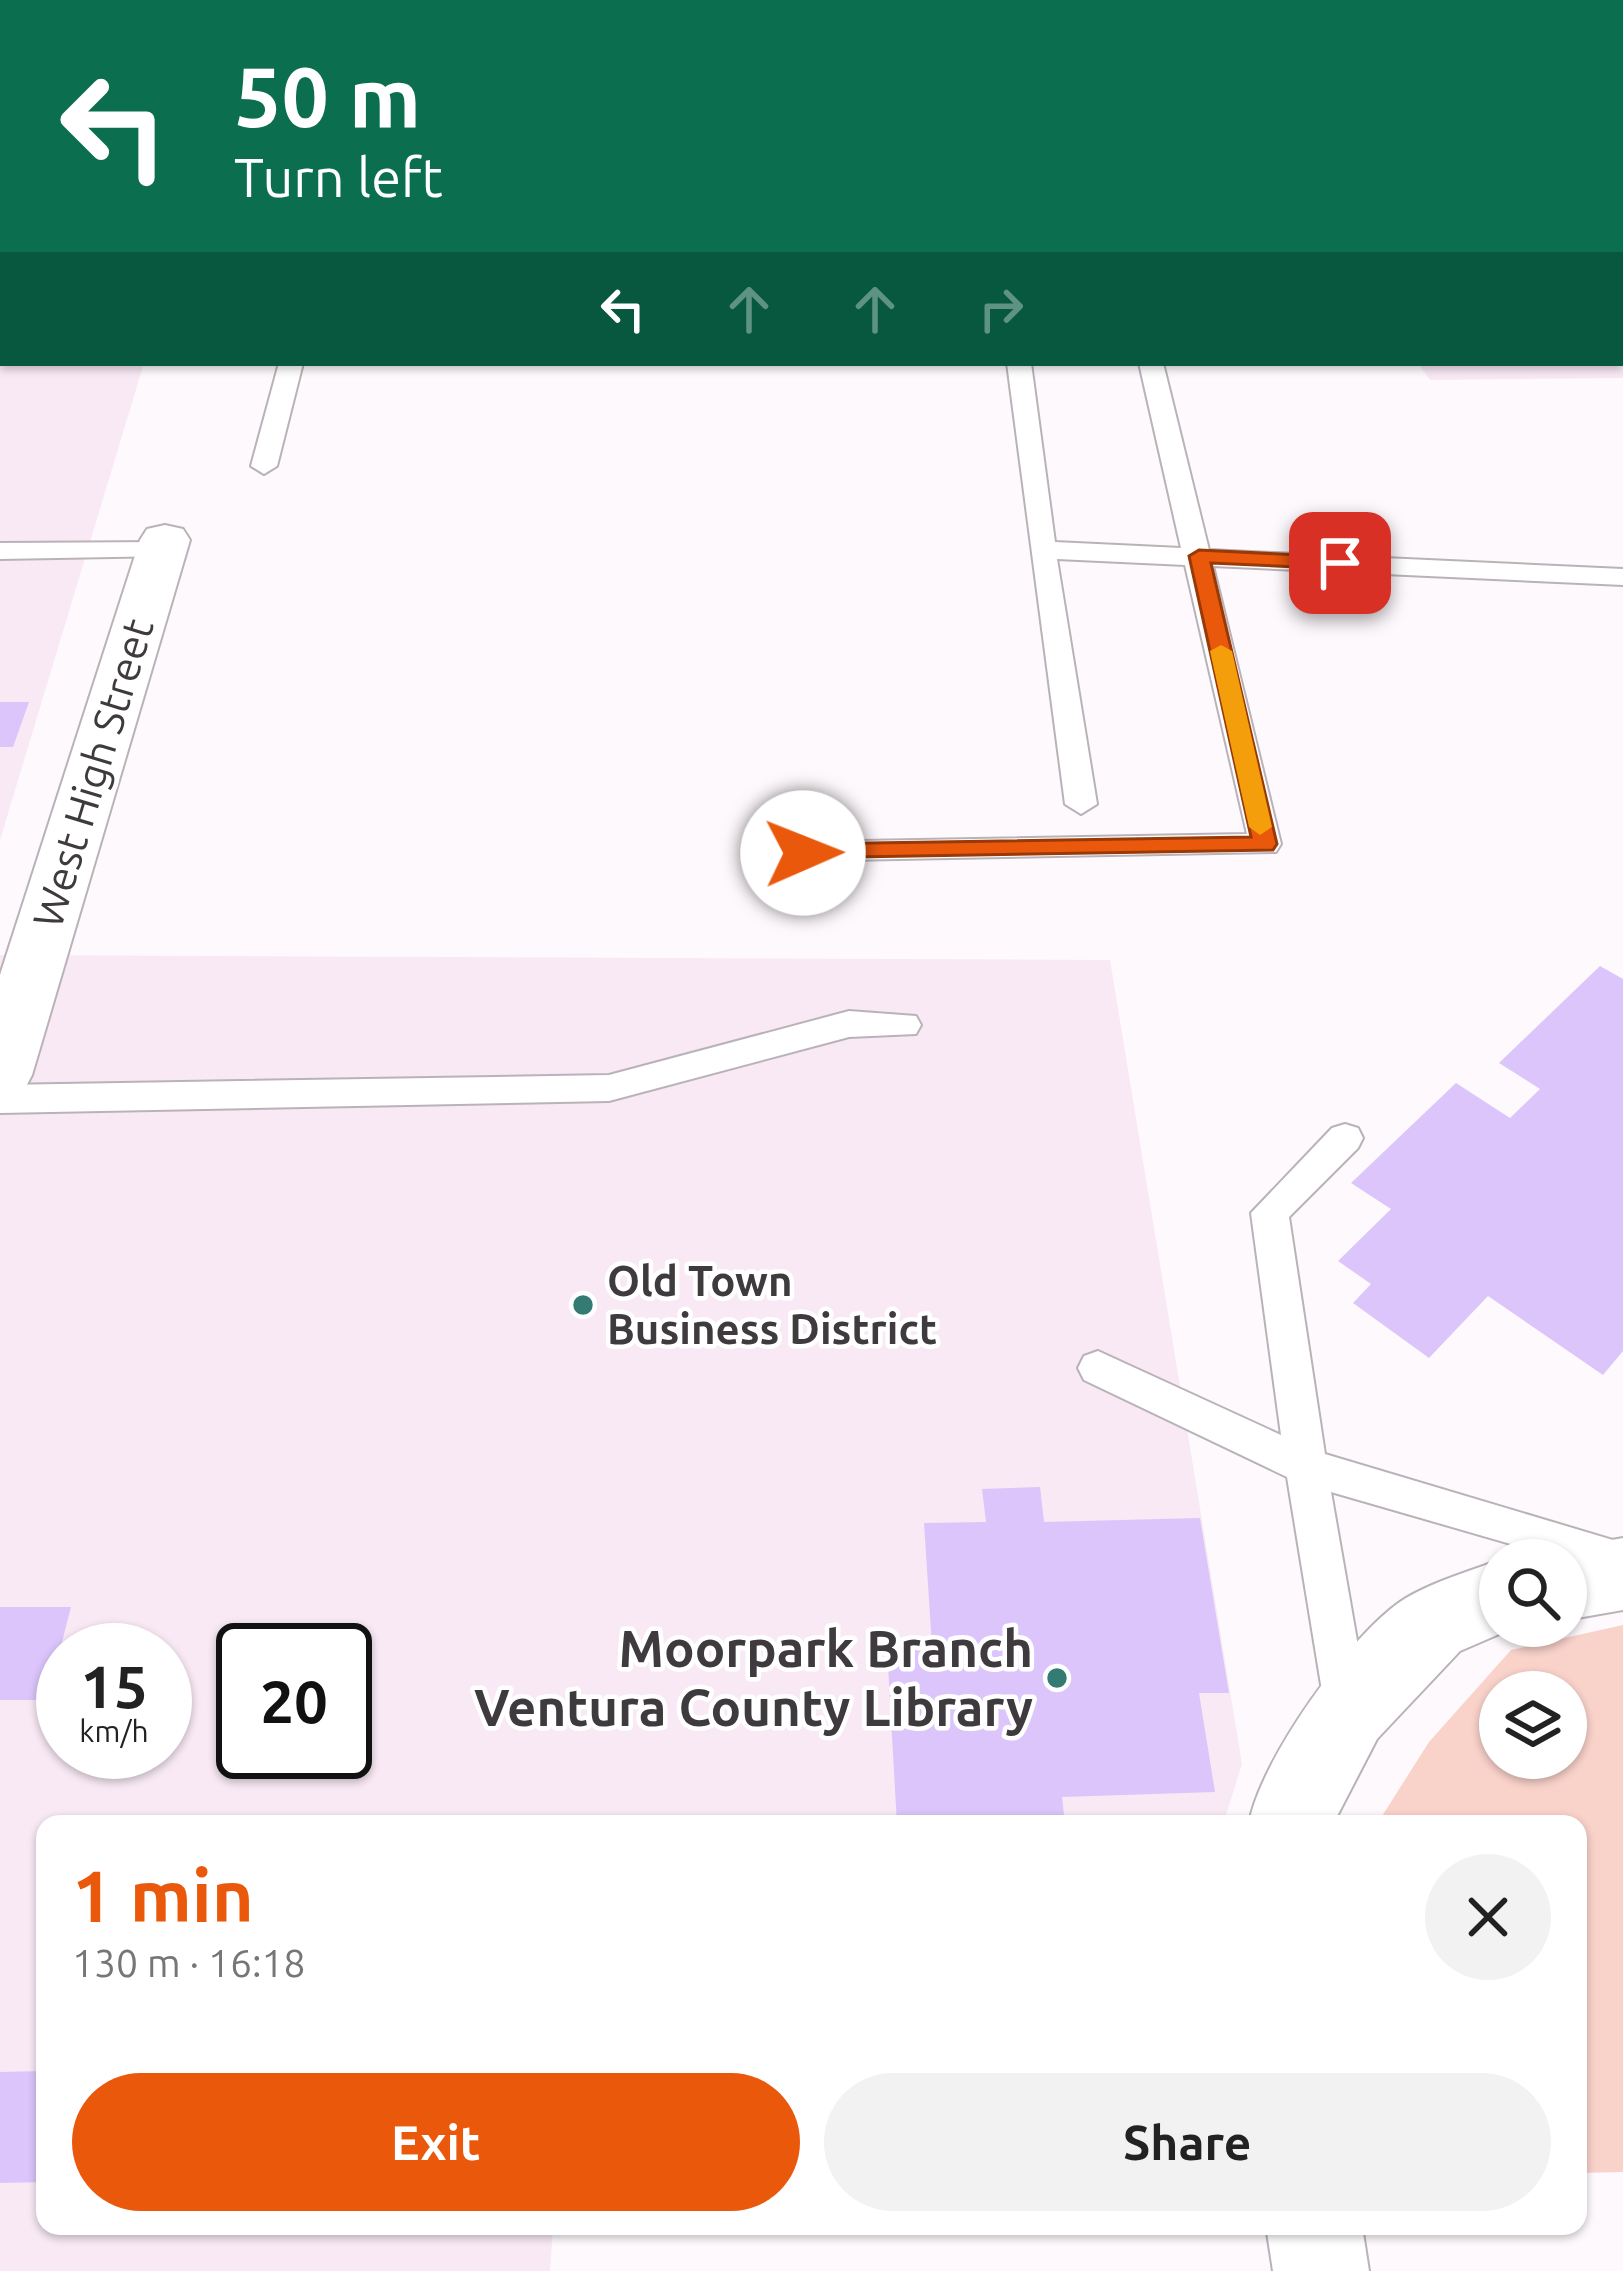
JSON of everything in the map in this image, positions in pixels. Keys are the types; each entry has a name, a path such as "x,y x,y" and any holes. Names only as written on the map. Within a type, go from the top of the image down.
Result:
{"street":[{"name":"West High Street","path":"0,1075 163,545"},
{"path":"1587,1580 1623,1574"},
{"path":"1292,1815 1348,1711 1432,1625 1479,1605"},
{"path":"1315,2235 1321,2271"}],"lane":[{"path":"264,466 290,366"},
{"path":"1019,366 1081,804"},
{"path":"803,853 1264,844 1151,366"},
{"path":"0,551 163,545"},
{"path":"1042,550 1623,577"},
{"path":"0,1099 609,1088 849,1024 904,1025"},
{"path":"1345,1138 1270,1213 1348,1711"},
{"path":"1098,1368 1306,1466 1623,1562"}],"shaded area":[{"path":"0,366 143,366 0,840"},
{"path":"1420,366 1623,366 1623,378 1430,380"},
{"name":"Old Town Business District","path":"0,955 1110,960 1242,1764 1226,1815 36,1815 36,2235 552,2235 550,2271 0,2271"},
{"path":"1623,1625 1623,2172 1587,2173 1587,1815 1383,1815 1429,1742 1479,1686 1479,1779 1587,1779 1587,1671 1492,1671 1511,1650 1587,1647 1587,1633"}],"building":[{"path":"0,702 29,702 13,747 0,747"},
{"path":"1600,966 1623,979 1623,1351 1603,1375 1488,1296 1429,1358 1353,1303 1371,1284 1338,1261 1391,1209 1351,1183 1456,1083 1510,1118 1540,1089 1499,1063"},
{"path":"1040,1487 1044,1522 1200,1518 1229,1693 1199,1693 1215,1792 1062,1797 1064,1815 896,1815 887,1648 932,1646 924,1523 986,1522 982,1489"},
{"path":"0,1607 71,1607 67,1623 36,1623 36,1700 0,1700"},
{"path":"36,2071 36,2182 0,2183 0,2072"}],"slow traffic":[{"path":"1221,651 1260,827"}],"place":[{"name":"Old Town Business District","path":"583,1305"},
{"name":"Moorpark Branch Ventura County Library","path":"1057,1678"}],"route":[{"path":"803,853 1264,844 1199,556 1340,563"}]}
